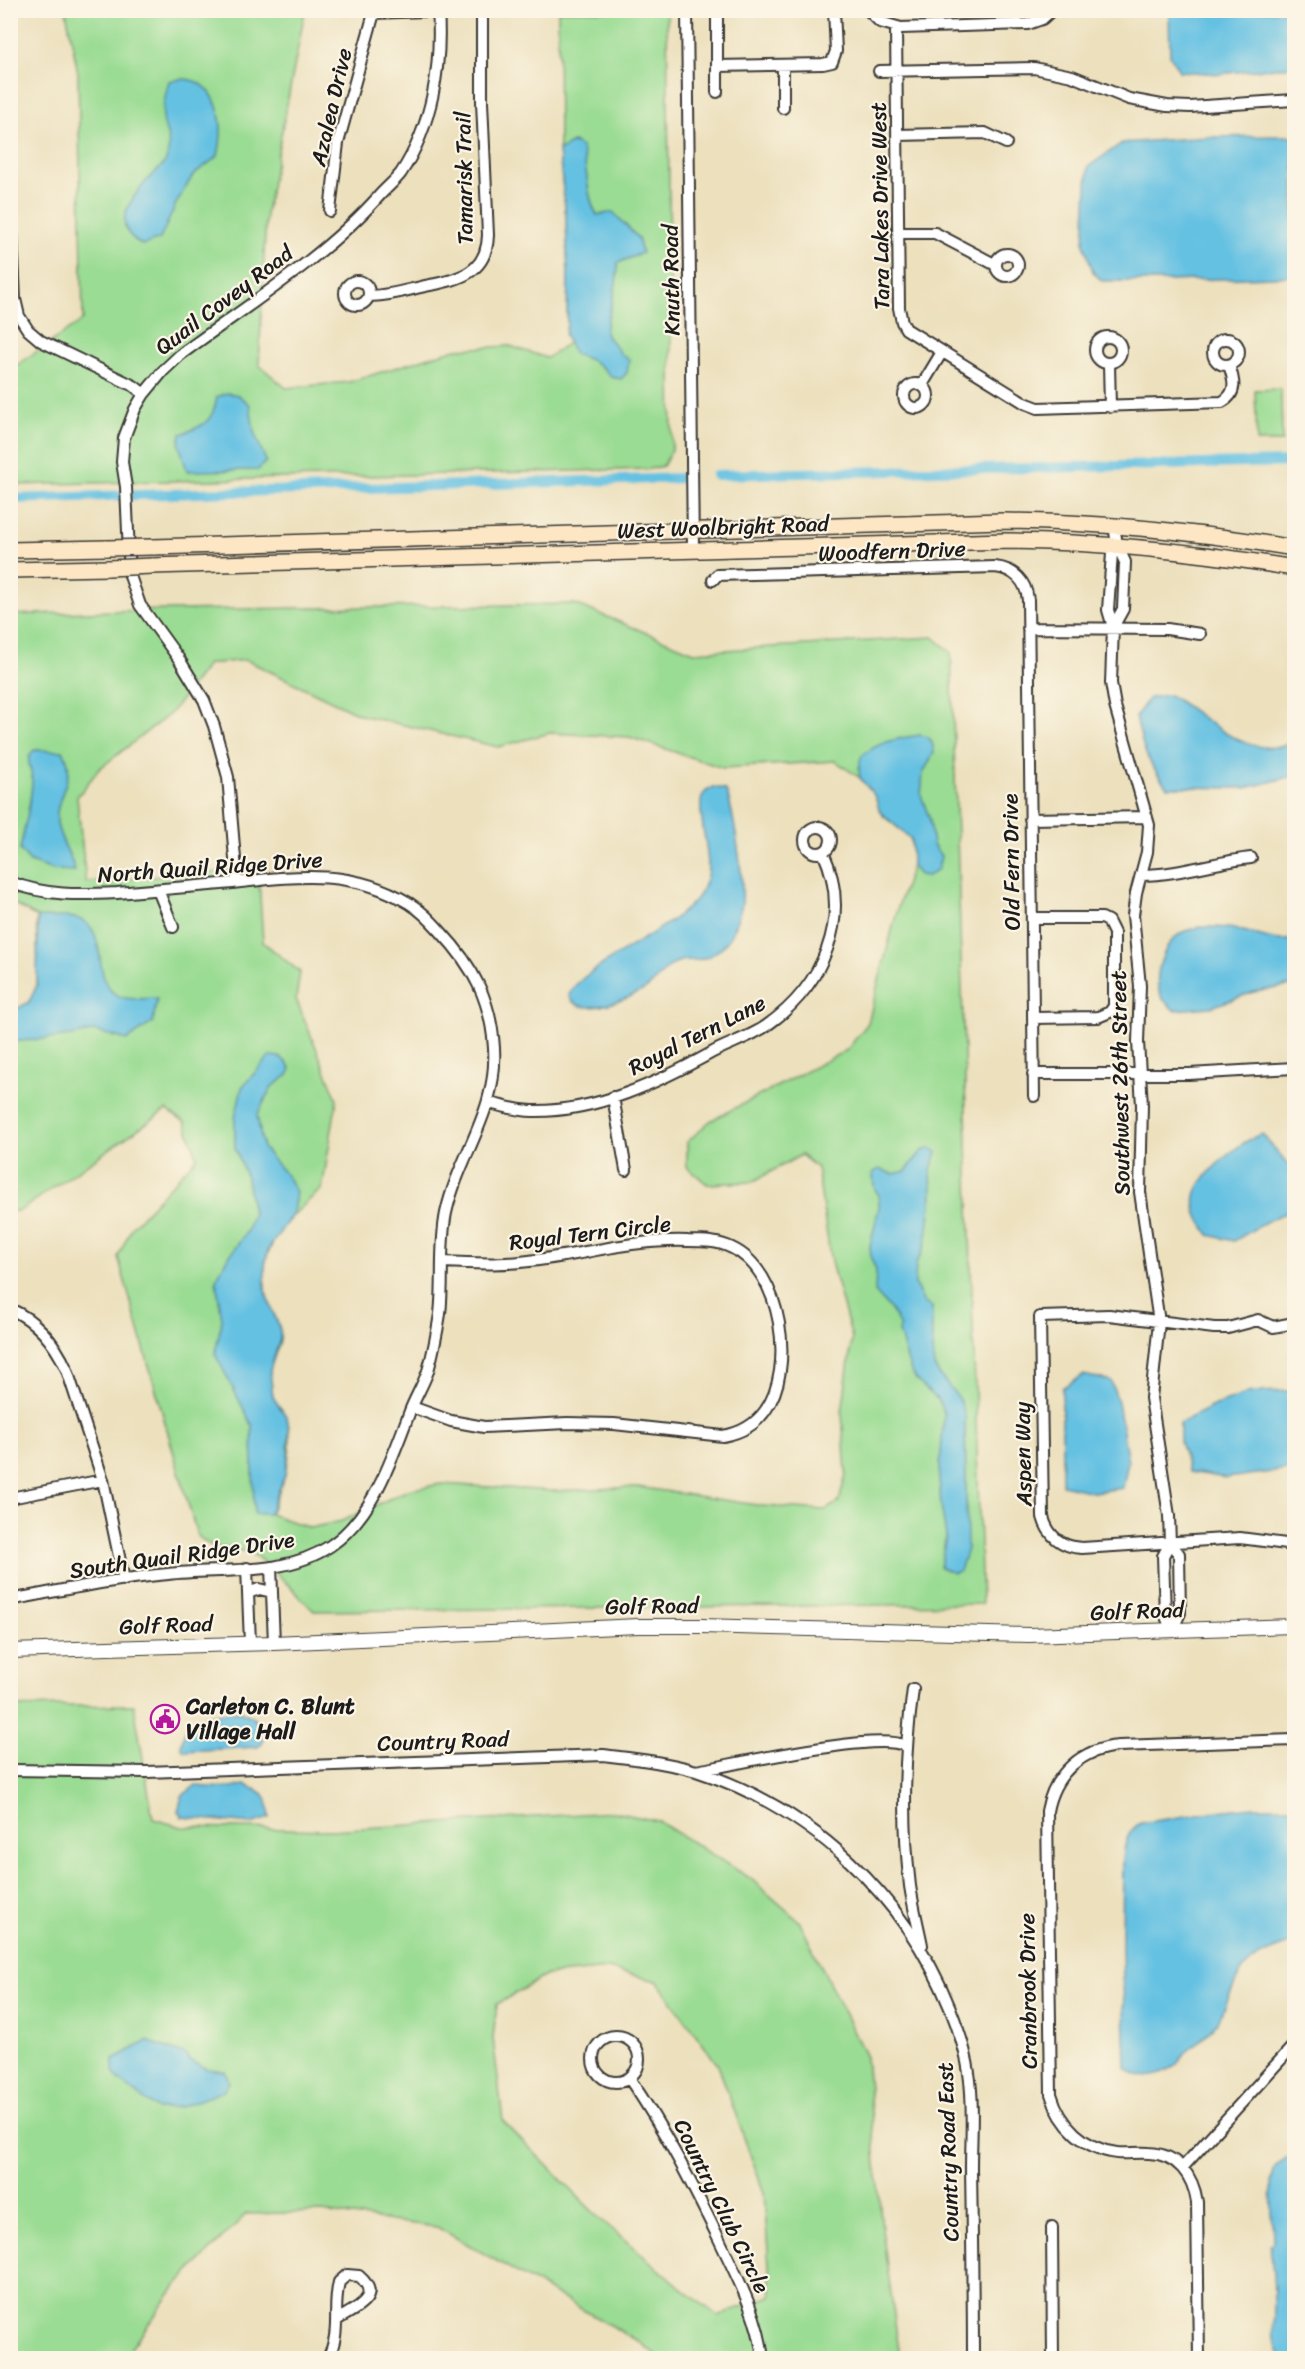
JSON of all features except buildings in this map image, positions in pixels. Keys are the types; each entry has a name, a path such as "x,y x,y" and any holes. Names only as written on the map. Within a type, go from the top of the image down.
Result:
{"main road":[{"name":"West Woolbright Road","path":"10,550 1002,521 1114,525 1219,536 1294,548"},
{"name":"West Woolbright Road","path":"10,570 1006,541 1117,545 1184,551 1294,568"}],"street":[{"name":"Azalea Drive","path":"330,212 338,143 374,12 452,10"},
{"name":"Tamarisk Trail","path":"369,296 392,294 464,277 484,256 488,235 482,102 482,10"},
{"name":"Knuth Road","path":"687,10 693,550"},
{"path":"717,10 717,92"},
{"path":"717,66 832,62 836,51 834,10"},
{"path":"868,10 880,22 896,28 1028,24 1042,19 1052,10"},
{"name":"Quail Covey Road","path":"237,882 228,777 214,726 204,700 179,659 140,605 130,576 126,487 122,462 124,438 131,416 144,394 163,370 349,229 400,175 420,135 434,92 438,56 438,11"},
{"name":"Tara Lakes Drive West","path":"896,28 899,308 902,322 912,334 1031,406 1045,409 1216,404 1228,399 1234,388 1229,365"},
{"path":"783,65 783,108"},
{"path":"879,71 1034,68 1072,76 1129,99 1167,106 1190,107 1294,100"},
{"path":"897,135 985,133 1006,143"},
{"path":"10,187 12,280 19,316 28,330 41,341 134,386 144,394"},
{"path":"898,233 935,233 996,265"},
{"path":"922,385 942,352"},
{"path":"1109,363 1110,407"},
{"name":"Southwest 26th Street","path":"1114,525 1117,545 1125,562 1123,609 1113,627 1110,667 1115,706 1147,817 1149,838 1134,900 1133,915 1140,986 1142,1105 1140,1192 1159,1322 1151,1398 1169,1516 1170,1543 1163,1556 1164,1614 1172,1630"},
{"name":"Woodfern Drive","path":"713,580 717,575 1002,568 1016,574 1024,586 1028,600 1028,628"},
{"path":"1028,628 1113,627 1167,629 1200,634"},
{"name":"Old Fern Drive","path":"1028,628 1034,1096"},
{"path":"1030,819 1147,817"},
{"name":"Royal Tern Lane","path":"489,1102 517,1109 548,1110 613,1097 661,1080 765,1027 791,1006 806,989 819,970 834,928 836,903 833,880 823,852"},
{"path":"1141,875 1165,875 1224,861 1251,858"},
{"name":"North Quail Ridge Drive","path":"10,882 32,890 73,896 299,876 338,878 382,890 410,904 425,915 462,954 474,974 486,1006 494,1047 494,1069 489,1102 453,1187 442,1241 443,1262"},
{"path":"158,890 173,927"},
{"path":"1032,918 1102,918 1112,926 1113,933 1113,1006 1110,1012 1098,1017 1033,1018"},
{"path":"1033,1074 1207,1074 1294,1068"},
{"path":"613,1097 626,1170"},
{"name":"Royal Tern Circle","path":"412,1407 451,1421 484,1427 567,1423 614,1424 723,1436 737,1432 760,1417 769,1406 778,1378 780,1336 774,1302 757,1267 745,1255 732,1248 702,1241 644,1242 528,1262 499,1264 443,1262"},
{"name":"South Quail Ridge Drive","path":"10,1600 168,1574 271,1567 301,1561 316,1555 343,1536 365,1511 388,1466 427,1374 440,1312 443,1262"},
{"path":"10,1309 43,1331 61,1356 102,1480 124,1580"},
{"name":"Aspen Way","path":"1159,1322 1109,1315 1040,1317 1045,1523 1056,1540 1075,1548 1170,1543"},
{"path":"1159,1322 1228,1328 1258,1320 1273,1327 1294,1323"},
{"path":"10,1498 102,1480"},
{"path":"1170,1543 1240,1538 1294,1545"},
{"name":"Southwest 26th Street","path":"1170,1543 1179,1554 1180,1613 1172,1630"},
{"path":"271,1567 274,1643"},
{"path":"247,1568 250,1643"},
{"path":"248,1593 259,1589 272,1592"},
{"name":"Golf Road","path":"10,1651 702,1626 1004,1635 1294,1626"},
{"path":"913,1689 906,1746 906,1848 910,1889 924,1951"},
{"name":"Cranbrook Drive","path":"1183,2168 1171,2158 1159,2154 1117,2153 1088,2143 1069,2128 1053,2102 1049,2078 1046,1834 1048,1803 1058,1780 1068,1768 1081,1758 1103,1748 1294,1740"},
{"name":"Country Road","path":"696,1771 790,1753 864,1744 899,1743 906,1746"},
{"name":"Country Road","path":"10,1770 147,1772 603,1755 666,1764 696,1771 761,1798 787,1813 835,1848 878,1889 924,1951"},
{"name":"Country Road East","path":"924,1951 955,2020 969,2073 973,2358"},
{"path":"610,2036 620,2036 628,2039 635,2046 639,2054 639,2063 636,2072 629,2078 621,2082 612,2082 603,2079 597,2073 593,2064 593,2055 602,2040 610,2036"},
{"path":"1199,2358 1197,2202 1193,2182 1183,2168 1294,2045"},
{"name":"Country Club Circle","path":"629,2078 659,2121 678,2156 743,2288 754,2316 763,2358"},
{"path":"1052,2227 1053,2358"},
{"path":"328,2358 336,2339 337,2320"}],"green space":[{"path":"66,11 305,11 266,213 259,365 286,388 349,382 456,349 510,346 547,358 568,343 565,335 568,277 566,217 559,151 558,11 667,11 672,450 663,466 650,469 11,485 10,370 83,320 78,73"},
{"path":"1281,389 1282,442 1257,442 1255,390"},
{"path":"575,604 694,652 933,637 951,652 982,1604 314,1611 256,1556 210,1545 197,1535 118,1257 132,1227 197,1157 185,1122 166,1110 21,1210 11,1212 10,1012 24,1006 30,1000 35,991 38,971 37,917 11,902 11,615 113,611","holes":["246,660 361,715 498,747 550,733 629,737 723,768 835,761 860,778 875,796 883,816 910,837 912,866 898,907 868,1023 847,1050 710,1121 687,1142 687,1167 707,1184 752,1182 801,1155 817,1168 831,1262 852,1338 842,1413 846,1474 839,1502 825,1510 763,1506 638,1487 554,1491 441,1484 408,1490 342,1521 310,1528 270,1514 287,1467 290,1441 286,1417 274,1400 271,1388 270,1370 281,1335 265,1291 266,1260 271,1246 288,1221 322,1189 337,1099 296,999 300,972 263,942 258,865 216,872 86,882 77,797 99,769 171,713 208,664"]},
{"path":"134,1705 153,1819 182,1827 332,1830 614,1812 658,1821 750,1878 799,1921 866,2057 882,2229 900,2358 661,2358 636,2340 437,2227 322,2212 246,2214 176,2286 124,2358 11,2358 10,1707","holes":["608,1969 657,1981 718,2065 764,2193 771,2296 718,2316 675,2283 597,2216 503,2121 493,2038 497,2004 547,1975"]}],"water":[{"path":"1169,11 1294,11 1294,66 1219,74 1179,71 1170,55"},
{"path":"182,79 195,81 205,87 212,96 220,119 218,156 193,175 177,202 160,239 143,245 132,238 126,230 126,213 135,195 167,158 169,143 163,118 164,100 169,81"},
{"path":"1294,136 1294,276 1102,281 1093,272 1084,244 1088,167 1122,143 1208,137"},
{"path":"573,142 581,147 591,199 597,215 613,212 638,238 642,253 618,263 605,333 621,354 629,360 627,373 621,379 611,377 594,362 574,354 565,335 568,277 566,217 559,151"},
{"path":"227,393 238,395 250,405 254,432 266,461 258,470 187,471 179,444 181,434 206,422 213,412 217,397"},
{"path":"1169,695 1220,730 1247,744 1277,747 1294,741 1294,776 1246,788 1167,787 1146,754 1136,716 1149,698"},
{"path":"920,735 928,737 932,742 934,753 923,773 921,795 930,820 933,845 941,856 938,869 928,876 919,875 912,866 911,839 880,812 875,796 860,778 859,769 861,757 881,744"},
{"path":"34,750 63,751 67,760 68,775 59,804 57,820 60,835 75,871 53,870 30,862 20,850 32,789 29,757"},
{"path":"714,787 726,790 740,863 742,903 730,937 720,949 711,955 702,959 675,963 647,988 630,997 594,1007 575,1003 569,996 575,986 587,975 667,924 699,895 704,886 708,867 701,802 704,793"},
{"path":"38,917 75,918 87,923 98,945 106,983 113,993 125,998 157,998 153,1022 127,1040 95,1031 72,1036 11,1042 11,1012 29,1002 37,985"},
{"path":"1199,927 1236,929 1277,940 1294,939 1294,985 1254,992 1211,1007 1174,1010 1162,998 1159,988 1161,962 1164,953 1175,938 1183,932"},
{"path":"270,1056 282,1059 291,1069 288,1075 272,1087 257,1115 263,1148 287,1176 296,1192 293,1213 268,1250 265,1265 265,1290 280,1330 280,1339 270,1370 273,1397 286,1416 289,1429 285,1475 269,1514 254,1514 252,1425 215,1354 222,1320 216,1280 225,1262 247,1231 253,1213 247,1179 235,1148 235,1118 242,1087"},
{"path":"1262,1134 1289,1165 1294,1167 1294,1212 1273,1218 1234,1241 1209,1235 1195,1207 1198,1188 1222,1160 1244,1143"},
{"path":"931,1148 937,1152 931,1170 932,1195 928,1230 925,1246 916,1264 915,1284 924,1303 932,1307 932,1349 935,1368 956,1395 965,1415 967,1549 960,1571 953,1573 940,1567 946,1536 939,1478 944,1413 937,1399 917,1381 910,1369 899,1332 900,1327 891,1310 875,1292 876,1270 871,1258 870,1246 879,1207 879,1196 874,1187 873,1173 879,1169 893,1174 906,1171 922,1151"},
{"path":"1083,1375 1111,1381 1118,1402 1128,1462 1123,1488 1093,1492 1062,1485 1062,1388"},
{"path":"1294,1391 1294,1469 1226,1478 1189,1472 1180,1441 1180,1423 1211,1407 1251,1392"},
{"path":"240,1711 251,1716 261,1730 263,1742 258,1747 184,1751 181,1746 185,1731 196,1721 210,1715"},
{"path":"245,1785 258,1790 265,1796 269,1818 251,1824 182,1817 178,1811 182,1796 195,1786 224,1788"},
{"path":"1253,1807 1294,1807 1294,1942 1248,1964 1235,1983 1217,2023 1188,2050 1175,2066 1155,2076 1137,2075 1126,2068 1122,1950 1123,1858 1128,1838 1133,1829 1141,1823"},
{"path":"147,2041 187,2055 188,2060 207,2069 225,2071 229,2082 224,2091 180,2107 157,2109 118,2079 113,2071 114,2059"},
{"path":"1294,2151 1294,2358 1281,2358 1274,2337 1274,2285 1270,2244 1273,2242 1271,2183 1275,2168"}],"waterway":[{"path":"716,475 1294,462"},
{"path":"10,499 685,478"}],"place":[{"name":"Carleton C. Blunt Village Hall","path":"165,1719"}]}
